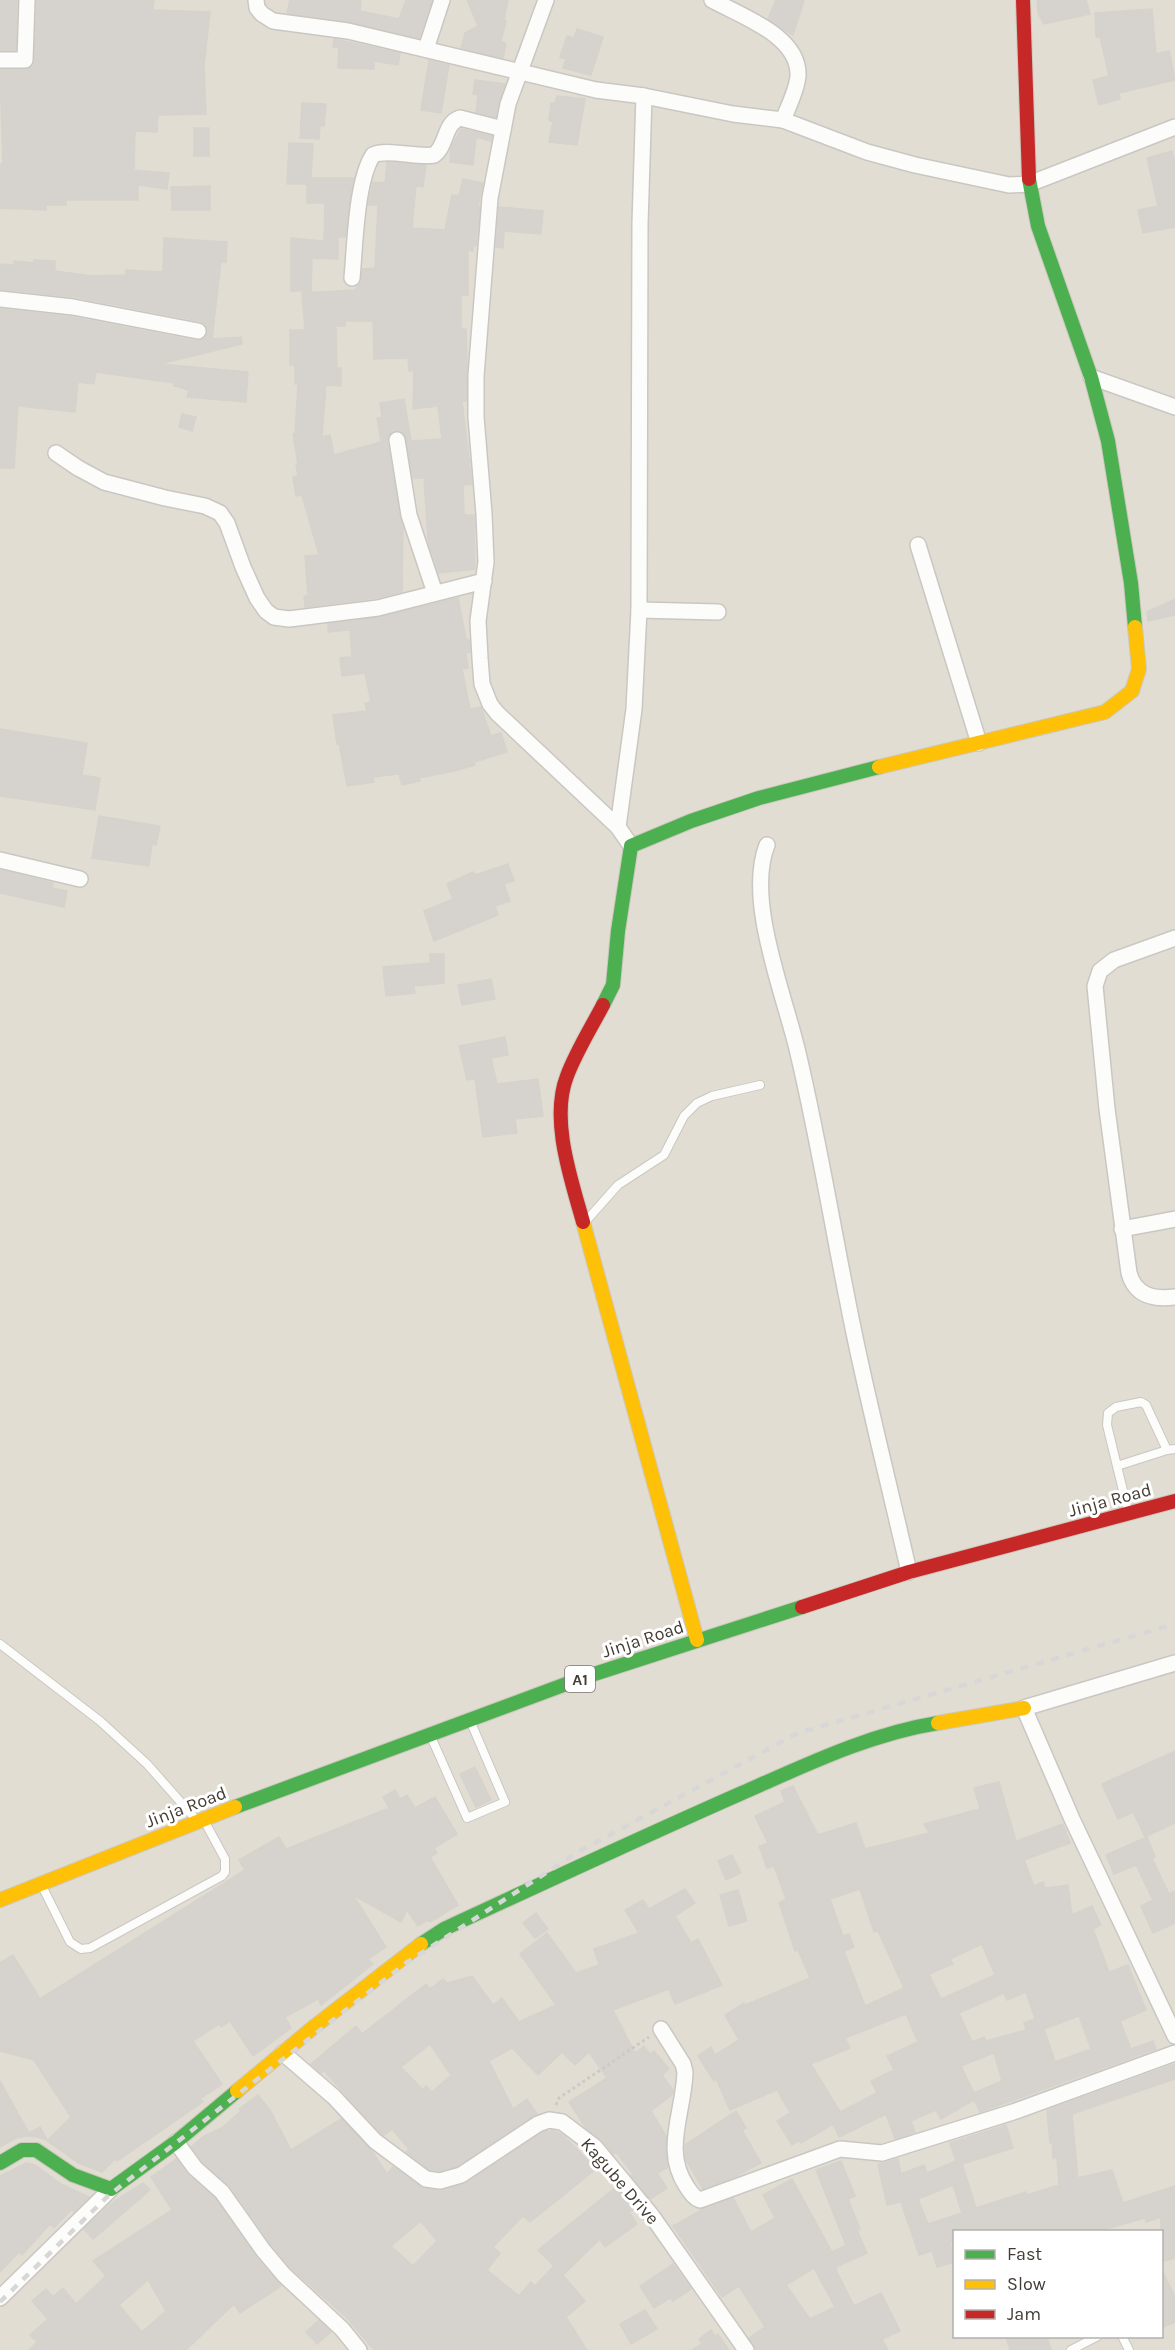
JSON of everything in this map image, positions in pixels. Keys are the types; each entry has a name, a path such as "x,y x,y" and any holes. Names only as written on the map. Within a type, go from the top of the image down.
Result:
{"main road":[{"path":"697,1641 564,1153 561,1104 566,1077 600,1015 613,985 618,931 631,846 691,821 759,798 1105,712 1132,691 1139,669 1131,583 1120,503 1108,441 1091,377 1038,226 1029,184 1023,0"},
{"name":"Jinja Road","path":"0,1900 201,1820 585,1677 909,1572 1175,1501"},
{"path":"0,2163 22,2149 37,2148 70,2173 111,2189 176,2142 408,1953 444,1929 701,1811 849,1747 885,1734 924,1725 1024,1708"}],"street":[{"path":"0,60 25,60 27,0"},
{"path":"256,0 262,14 273,21 348,31 596,90 644,96 733,114 783,120 867,152 1009,185 1029,184 1175,127"},
{"path":"426,49 442,0"},
{"path":"546,0 508,104 485,236 476,376 476,417 486,562 478,621 482,684 490,704 513,729 618,827 631,846"},
{"path":"712,0 778,36 794,56 798,77 783,120"},
{"path":"618,827 634,708 639,610 639,247 644,96"},
{"path":"352,278 364,180 373,155 379,153 434,155 444,142 451,123 460,118 503,129"},
{"path":"0,299 73,307 198,331"},
{"path":"1091,377 1175,408"},
{"path":"398,440 409,515 435,593"},
{"path":"56,453 104,482 205,506 220,513 227,524 243,567 258,598 266,611 274,617 289,619 378,608 484,581"},
{"path":"918,545 979,743"},
{"path":"639,610 718,612"},
{"path":"767,845 762,859 760,879 768,944 798,1052 857,1347 909,1572"},
{"path":"0,860 80,879"},
{"path":"1175,938 1114,960 1100,970 1095,986 1107,1109 1122,1229 1132,1285 1149,1297 1175,1297"},
{"path":"1122,1229 1175,1220"},
{"path":"1175,1663 1024,1708 1072,1819 1175,2036"},
{"path":"661,2029 686,2072 674,2147 678,2174 695,2198 700,2200 840,2149 882,2153 1013,2112 1175,2053"},
{"path":"283,2054 334,2097 375,2141 426,2178 440,2181 461,2175 538,2124 549,2120"},
{"name":"Kagube Drive","path":"549,2120 562,2122 596,2147 652,2216 746,2350"},
{"path":"176,2142 195,2168 222,2192 263,2250 284,2275 342,2329 359,2350"},
{"path":"0,2298 111,2189"}],"lane":[{"path":"583,1224 618,1185 664,1155 684,1116 697,1103 712,1096 760,1085"},
{"path":"1117,1466 1171,1449 1146,1405 1136,1401 1116,1407 1108,1413 1107,1425 1128,1514"},
{"path":"0,1644 100,1721 147,1764 201,1820 225,1859 225,1872 222,1876 90,1948 81,1949 70,1942 41,1884"},
{"path":"430,1735 467,1818 506,1802 470,1720"},
{"path":"1071,2350 1096,2338"}],"path":[{"path":"549,2120 559,2098 661,2029"}],"shaded area":[{"path":"0,0 1175,0 1175,2350 0,2350"}],"building":[{"path":"0,0 17,0 16,50 0,50"},
{"path":"37,0 154,0 153,10 210,12 204,66 206,114 158,115 157,132 135,131 134,170 169,173 167,189 138,185 138,200 66,200 66,205 46,205 46,210 0,208 0,164 3,164 0,70 26,70 34,65"},
{"path":"290,0 361,0 360,11 399,19 406,0 432,0 419,38 350,22 287,13"},
{"path":"467,0 508,0 501,41 506,44 503,58 461,48 465,33 478,26"},
{"path":"776,0 804,0 793,35 768,19"},
{"path":"1037,0 1086,0 1090,14 1044,24 1038,13"},
{"path":"1152,9 1156,54 1169,51 1175,80 1119,93 1120,99 1099,105 1093,80 1109,76 1100,37 1096,37 1095,13"},
{"path":"577,29 603,37 591,75 563,68 566,59 560,57 567,36 574,38"},
{"path":"334,39 400,53 398,65 374,61 374,69 338,68 339,47 333,47"},
{"path":"429,60 449,65 441,113 421,110"},
{"path":"475,80 505,84 496,117 476,112 478,95 473,94"},
{"path":"557,96 585,99 577,145 549,142 553,122 549,120 551,103 555,103"},
{"path":"302,103 326,104 324,126 320,125 319,139 300,138"},
{"path":"194,128 209,128 209,156 194,156"},
{"path":"461,129 492,136 491,141 476,137 473,165 450,162 451,148"},
{"path":"289,143 313,144 311,178 354,178 345,237 338,237 338,259 312,258 311,291 291,291 291,238 324,241 325,203 307,203 307,184 287,184"},
{"path":"1172,151 1175,163 1175,227 1143,233 1138,210 1158,206 1147,158"},
{"path":"387,162 426,165 423,187 416,186 412,228 445,230 452,195 459,196 463,179 483,183 478,206 480,206 476,246 473,246 473,251 468,250 468,295 461,295 461,329 466,329 467,363 466,401 462,401 472,484 463,485 464,515 474,515 475,569 439,573 428,540 424,478 413,478 406,438 401,431 395,431 388,436 387,442 403,528 402,592 376,598 305,607 304,596 308,596 305,556 319,555 302,495 296,496 293,477 298,476 293,434 295,434 298,384 295,384 295,365 290,365 290,330 305,330 302,293 355,290 360,283 363,269 375,268 378,205 368,205 373,182 385,183","holes":["345,321 373,321 374,359 408,358 409,371 414,371 413,409 438,406 442,439 411,441 404,399 380,403 382,417 377,418 381,442 334,455 330,435 322,437 326,385 341,386 341,368 337,368 336,326 345,326"]},
{"path":"210,186 210,210 172,210 171,187"},
{"path":"499,207 543,211 541,234 504,231 503,248 496,247"},
{"path":"164,238 227,242 226,262 221,262 212,339 241,337 242,344 160,364 248,372 246,402 187,397 189,390 174,386 175,383 96,372 94,384 78,382 75,412 18,406 14,468 0,468 0,309 72,317 196,341 205,338 208,332 205,324 200,321 75,297 0,289 0,264 14,265 14,261 34,263 34,260 55,261 55,271 92,276 126,275 126,270 163,272"},
{"path":"182,414 196,417 192,431 179,427"},
{"path":"458,598 466,639 469,640 470,652 466,653 468,668 462,669 470,709 481,707 491,736 501,733 507,752 474,762 475,765 419,778 420,781 402,785 399,774 373,777 374,782 347,786 333,715 367,711 365,703 371,702 365,673 342,676 340,658 352,657 350,630 328,632 328,624 380,617"},
{"path":"1175,599 1175,615 1148,621 1147,612"},
{"path":"0,729 87,743 82,775 100,778 95,810 0,796"},
{"path":"99,816 160,826 156,845 152,844 149,866 92,858"},
{"path":"508,864 514,881 504,884 510,901 495,906 498,915 434,941 424,911 453,899 447,884 473,872 475,875"},
{"path":"0,870 53,883 52,888 67,891 64,907 0,893"},
{"path":"430,954 444,954 444,983 414,986 415,993 386,996 383,967 430,963"},
{"path":"491,979 495,999 462,1005 458,985"},
{"path":"505,1037 508,1055 491,1058 497,1084 538,1079 543,1116 515,1119 517,1133 483,1137 475,1079 467,1080 459,1046"},
{"path":"1175,1751 1175,1823 1145,1837 1133,1812 1118,1819 1102,1784"},
{"path":"475,1767 491,1800 476,1807 460,1774"},
{"path":"999,1782 1016,1841 1063,1824 1070,1843 1024,1860 1034,1886 1043,1882 1045,1888 1068,1885 1072,1915 1092,1906 1101,1925 1093,1929 1109,1972 1128,1965 1146,2010 1120,2021 1131,2049 1153,2041 1156,2049 980,2112 974,2100 941,2119 936,2110 911,2121 915,2132 895,2139 886,2114 839,2137 833,2124 801,2143 799,2140 792,2145 777,2121 790,2113 777,2090 730,2110 716,2079 714,2081 698,2056 711,2047 715,2055 739,2040 725,2015 744,2003 745,2005 810,1978 798,1950 795,1951 779,1903 786,1899 774,1866 767,1868 759,1846 768,1843 755,1816 785,1802 781,1791 793,1786 818,1835 856,1823 865,1849 929,1833 924,1824 980,1809 974,1788","holes":["860,1889 874,1932 878,1931 904,1988 865,2006 844,1951 854,1947 849,1934 843,1936 830,1899","982,1944 995,1975 941,1999 929,1974 953,1964 950,1959","1026,1992 1035,2019 1024,2023 1026,2030 986,2041 984,2037 972,2042 959,2013 1004,1993 1007,2000","906,2014 918,2042 887,2056 894,2070 871,2081 877,2093 840,2112 811,2064 850,2048 845,2038","1079,2016 1091,2049 1055,2062 1044,2029","994,2053 1002,2081 974,2093 961,2066"]},
{"path":"395,1790 400,1799 407,1795 415,1808 435,1797 457,1834 434,1848 437,1853 430,1857 458,1905 430,1922 428,1920 418,1926 407,1910 401,1922 353,1895 386,1947 368,1959 373,1964 321,2005 318,1999 285,2017 291,2028 253,2056 230,2021 221,2027 219,2024 193,2041 222,2084 200,2099 203,2102 117,2161 115,2159 102,2172 79,2163 47,2141 71,2117 34,2060 0,2051 0,1963 13,1955 40,1999 245,1870 239,1860 279,1837 286,1849 389,1808 383,1797"},
{"path":"1147,1837 1155,1857 1152,1858 1169,1894 1175,1891 1175,1923 1153,1933 1141,1906 1153,1900 1136,1865 1114,1874 1106,1855"},
{"path":"732,1855 741,1873 726,1880 718,1861"},
{"path":"685,1889 695,1903 675,1916 691,1943 698,1939 722,1985 675,2004 669,1989 613,2010 635,2053 644,2046 650,2054 654,2051 669,2069 662,2075 673,2090 673,2094 651,2111 666,2136 668,2167 657,2173 667,2188 650,2199 616,2152 614,2154 601,2139 585,2127 569,2102 607,2078 589,2052 575,2065 562,2052 538,2075 512,2048 489,2061 513,2109 527,2099 537,2114 457,2166 439,2171 430,2170 406,2152 409,2149 392,2129 382,2134 324,2071 321,2073 311,2064 356,2026 362,2034 426,1984 430,1989 443,1979 447,1983 472,1976 493,2005 502,1998 519,2022 556,2005 520,1954 547,1933 576,1973 599,1965 594,1949 639,1933 625,1910 643,1900 649,1909","holes":["430,2044 451,2075 432,2092 426,2086 423,2090 401,2067"]},
{"path":"738,1890 747,1921 729,1926 720,1895"},
{"path":"536,1913 548,1929 535,1938 523,1923"},
{"path":"1175,2064 1175,2079 1072,2114 1078,2178 1112,2170 1123,2203 1175,2186 1175,2258 1163,2261 1161,2217 1146,2222 1145,2218 1106,2230 953,2230 953,2242 950,2243 953,2262 937,2267 932,2251 919,2255 901,2202 887,2205 878,2164 898,2159 901,2174 924,2165 927,2173 956,2161 950,2143 1006,2125 1013,2148 962,2164 976,2208 1026,2192 1027,2195 1059,2185 1057,2158 1053,2158 1052,2143 1050,2143 1047,2110","holes":["953,2185 962,2213 928,2224 918,2199"]},
{"path":"0,2081 29,2133 40,2127 47,2140 27,2136 16,2138 0,2147"},
{"path":"258,2095 270,2110 291,2150 341,2119 372,2151 387,2174 393,2167 421,2187 439,2191 466,2183 542,2133 547,2131 549,2133 552,2130 563,2135 596,2169 530,2222 523,2216 493,2247 500,2253 487,2270 519,2296 531,2282 535,2286 554,2266 538,2250 616,2187 634,2209 629,2212 637,2224 605,2247 600,2239 563,2275 585,2301 566,2317 587,2350 374,2350 347,2318 291,2268 230,2186 202,2161 191,2147 203,2137 223,2127 241,2111 239,2109","holes":["421,2221 437,2241 413,2266 391,2246"]},
{"path":"736,2111 746,2128 742,2130 761,2163 703,2189 686,2160 685,2145"},
{"path":"176,2159 188,2175 215,2199 255,2256 281,2286 240,2313 234,2304 186,2350 29,2350 37,2342 30,2335 48,2319 32,2301 46,2289 53,2297 63,2288 76,2304 106,2276 93,2261 172,2210 151,2177","holes":["148,2280 166,2311 142,2332 119,2305"]},
{"path":"841,2161 855,2196 848,2199 867,2253 836,2267 837,2272 854,2306 881,2293 900,2331 882,2339 888,2350 756,2350 749,2338 765,2327 739,2286 722,2297 673,2226 705,2208 733,2198 751,2232 775,2218 763,2195 792,2179 832,2252 846,2245 816,2170","holes":["814,2268 835,2307 810,2319 786,2285"]},
{"path":"26,2163 35,2165 61,2184 89,2197 74,2212 72,2209 54,2228 50,2224 22,2255 19,2252 0,2272 0,2176"},
{"path":"143,2183 150,2190 93,2239 84,2229 113,2202"},
{"path":"673,2264 691,2289 673,2301 670,2298 654,2308 640,2286"},
{"path":"1163,2272 1175,2297 1175,2322 1163,2327"},
{"path":"645,2310 657,2329 631,2344 620,2324"},
{"path":"319,2320 331,2332 317,2344 306,2332"},
{"path":"711,2330 715,2336 718,2334 729,2350 692,2350 702,2344 699,2339"},
{"path":"1006,2338 1047,2338 1051,2350 1010,2350"}],"railway":[{"path":"0,2302 108,2196 406,1963 580,1851 798,1733 1175,1624"}],"traffic: fast":[{"path":"1029,179 1038,226 1091,377 1108,441 1131,583 1135,627"},
{"path":"603,1005 613,985 618,931 631,846 691,821 759,798 879,767"},
{"path":"235,1807 585,1677 802,1607"},
{"path":"421,1944 444,1929 814,1761 887,1735 938,1723"},
{"path":"0,2163 22,2150 36,2150 73,2175 111,2189 176,2142 237,2091"}],"traffic: slow":[{"path":"879,767 1105,712 1132,691 1139,669 1135,627"},
{"path":"583,1222 697,1640"},
{"path":"938,1723 1024,1708"},
{"path":"0,1900 235,1807"},
{"path":"237,2091 315,2026 421,1944"}],"traffic: jam":[{"path":"1023,0 1029,179"},
{"path":"583,1222 564,1149 561,1130 562,1093 579,1049 603,1005"},
{"path":"802,1607 909,1572 1175,1501"}]}
